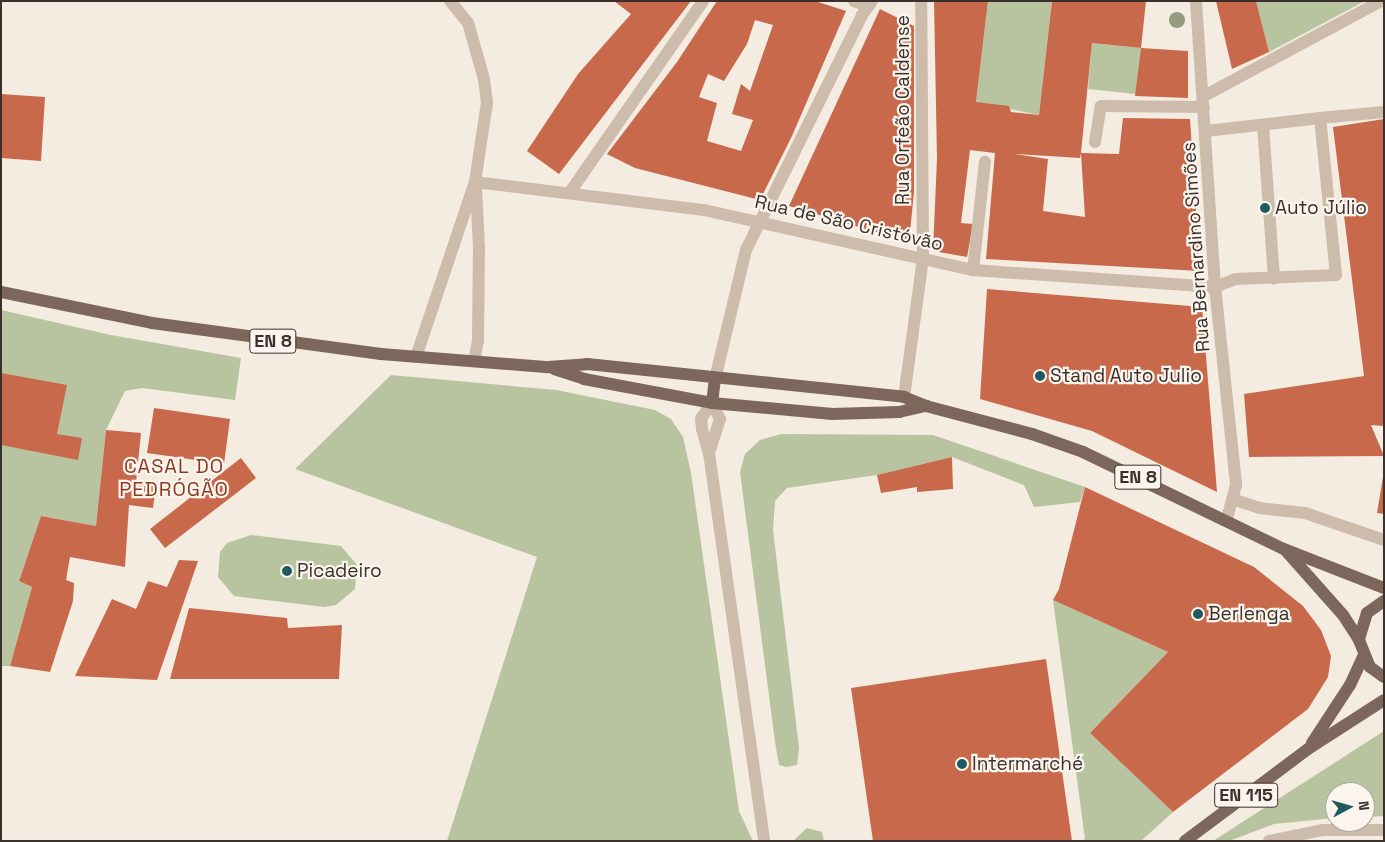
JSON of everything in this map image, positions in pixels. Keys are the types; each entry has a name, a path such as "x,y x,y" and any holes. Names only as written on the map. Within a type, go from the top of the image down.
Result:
{"main road":[{"name":"EN 8","path":"1,292 162,325 253,339 416,357 548,367 587,364 904,397 926,406 1032,434 1084,452 1227,519 1284,549 1384,588"},
{"name":"EN 8","path":"548,367 584,379 712,403 832,414 899,412 926,406"},
{"path":"712,403 715,378"},
{"name":"EN 8","path":"1284,549 1343,615 1359,640 1364,657 1370,667 1384,677"},
{"path":"1359,640 1368,614 1384,601"},
{"name":"EN 115","path":"1308,749 1341,700 1364,657"},
{"name":"EN 115","path":"1185,841 1308,749 1384,700"}],"street":[{"path":"416,357 475,182 487,103 484,79 468,23 450,1"},
{"path":"570,192 703,1"},
{"path":"715,378 746,250 762,222 870,4 854,1"},
{"name":"Rua Orfeão Caldense","path":"904,397 923,259 921,1"},
{"name":"Rua Bernardino Simões","path":"1196,1 1215,287 1236,485 1227,519"},
{"path":"1095,142 1101,106 1204,102 1381,1"},
{"path":"1206,131 1384,112"},
{"path":"1215,287 1236,279 1274,279 1336,275 1320,118"},
{"path":"1263,124 1274,279"},
{"path":"973,270 985,162"},
{"path":"474,361 478,340 479,248 475,182"},
{"name":"Rua de São Cristóvão","path":"475,182 570,192 762,222 973,270 1215,287"},
{"path":"712,403 720,419 709,453 764,841"},
{"path":"1232,499 1259,508 1305,513 1384,540"},
{"path":"1269,841 1322,830 1384,830"}],"green space":[{"path":"988,1 1052,1 1039,115 976,102"},
{"path":"1256,1 1365,1 1269,52"},
{"path":"1092,43 1141,48 1136,94 1088,89"},
{"path":"1,310 111,335 241,358 235,400 142,388 125,391 106,430 96,526 41,516 19,581 32,587 10,666 1,666"},
{"path":"391,375 556,390 655,410 671,419 683,437 691,473 739,811 753,841 447,841 537,557 295,469"},
{"path":"781,434 933,435 1085,487 1080,502 1034,507 1024,485 952,457 877,475 787,488 775,501 773,530 799,748 797,765 786,767 779,765 775,742 740,472 745,454 760,440"},
{"name":"Picadeiro","path":"251,535 341,546 357,565 355,589 336,605 324,607 234,596 218,577 220,552 227,543"},
{"path":"1053,600 1168,652 1090,733 1173,812 1141,841 1081,841 1085,839"},
{"path":"1384,731 1384,816 1375,816 1375,782 1325,782 1325,819 1274,824 1229,841 1213,841"},
{"path":"807,828 822,832 824,841 793,841"}],"building":[{"path":"614,1 691,1 559,174 527,151 578,74 631,14"},
{"path":"717,1 815,1 846,11 792,136 760,200 635,168 607,154 677,62","holes":["755,20 773,25 750,91 741,84 732,114 753,120 741,151 707,141 717,103 699,97 708,74 724,81 747,44"]},
{"path":"934,1 988,1 976,102 1009,106 1011,112 1039,115 1052,1 1146,1 1141,48 1092,43 1081,153 1119,154 1123,118 1190,119 1200,271 986,259 995,153 970,150 961,223 973,224 967,257 933,251 937,158","holes":["1081,153 1085,217 1043,211 1048,159 1014,154 1080,158"]},
{"path":"1216,1 1256,1 1269,52 1232,69"},
{"path":"880,9 914,26 914,192 909,242 789,206"},
{"path":"1141,48 1188,51 1188,98 1135,96"},
{"path":"1,94 45,97 41,161 1,158"},
{"path":"1384,119 1384,426 1371,425 1384,456 1249,457 1244,394 1364,376 1333,127"},
{"path":"987,289 1202,307 1217,492 1092,431 980,399"},
{"path":"1,373 67,385 57,434 82,438 78,460 1,445"},
{"path":"154,408 230,419 224,464 147,453"},
{"path":"106,430 141,433 136,483 156,485 153,508 129,505 125,567 70,557 66,580 74,583 73,601 50,672 10,666 32,587 19,581 41,516 96,526"},
{"path":"952,457 953,489 917,492 917,487 881,493 877,475"},
{"path":"241,458 256,478 165,548 150,529"},
{"path":"1384,477 1384,514 1377,513"},
{"path":"1085,487 1254,567 1303,606 1321,630 1331,656 1328,677 1308,709 1173,812 1090,733 1168,652 1053,600 1059,589"},
{"path":"179,560 198,561 157,680 75,676 112,599 136,609 148,581 167,587"},
{"path":"189,608 287,618 288,628 342,625 339,679 170,679"},
{"name":"Intermarché","path":"1046,659 1072,841 873,841 851,688"}],"place":[{"name":"Auto Júlio","path":"1265,208"},
{"name":"Stand Auto Julio","path":"1040,376"},
{"name":"Picadeiro","path":"287,571"},
{"name":"Berlenga","path":"1198,614"},
{"name":"Intermarché","path":"962,764"}],"district":[{"name":"CASAL DO PEDRÓGÃO","path":"174,478"}]}
